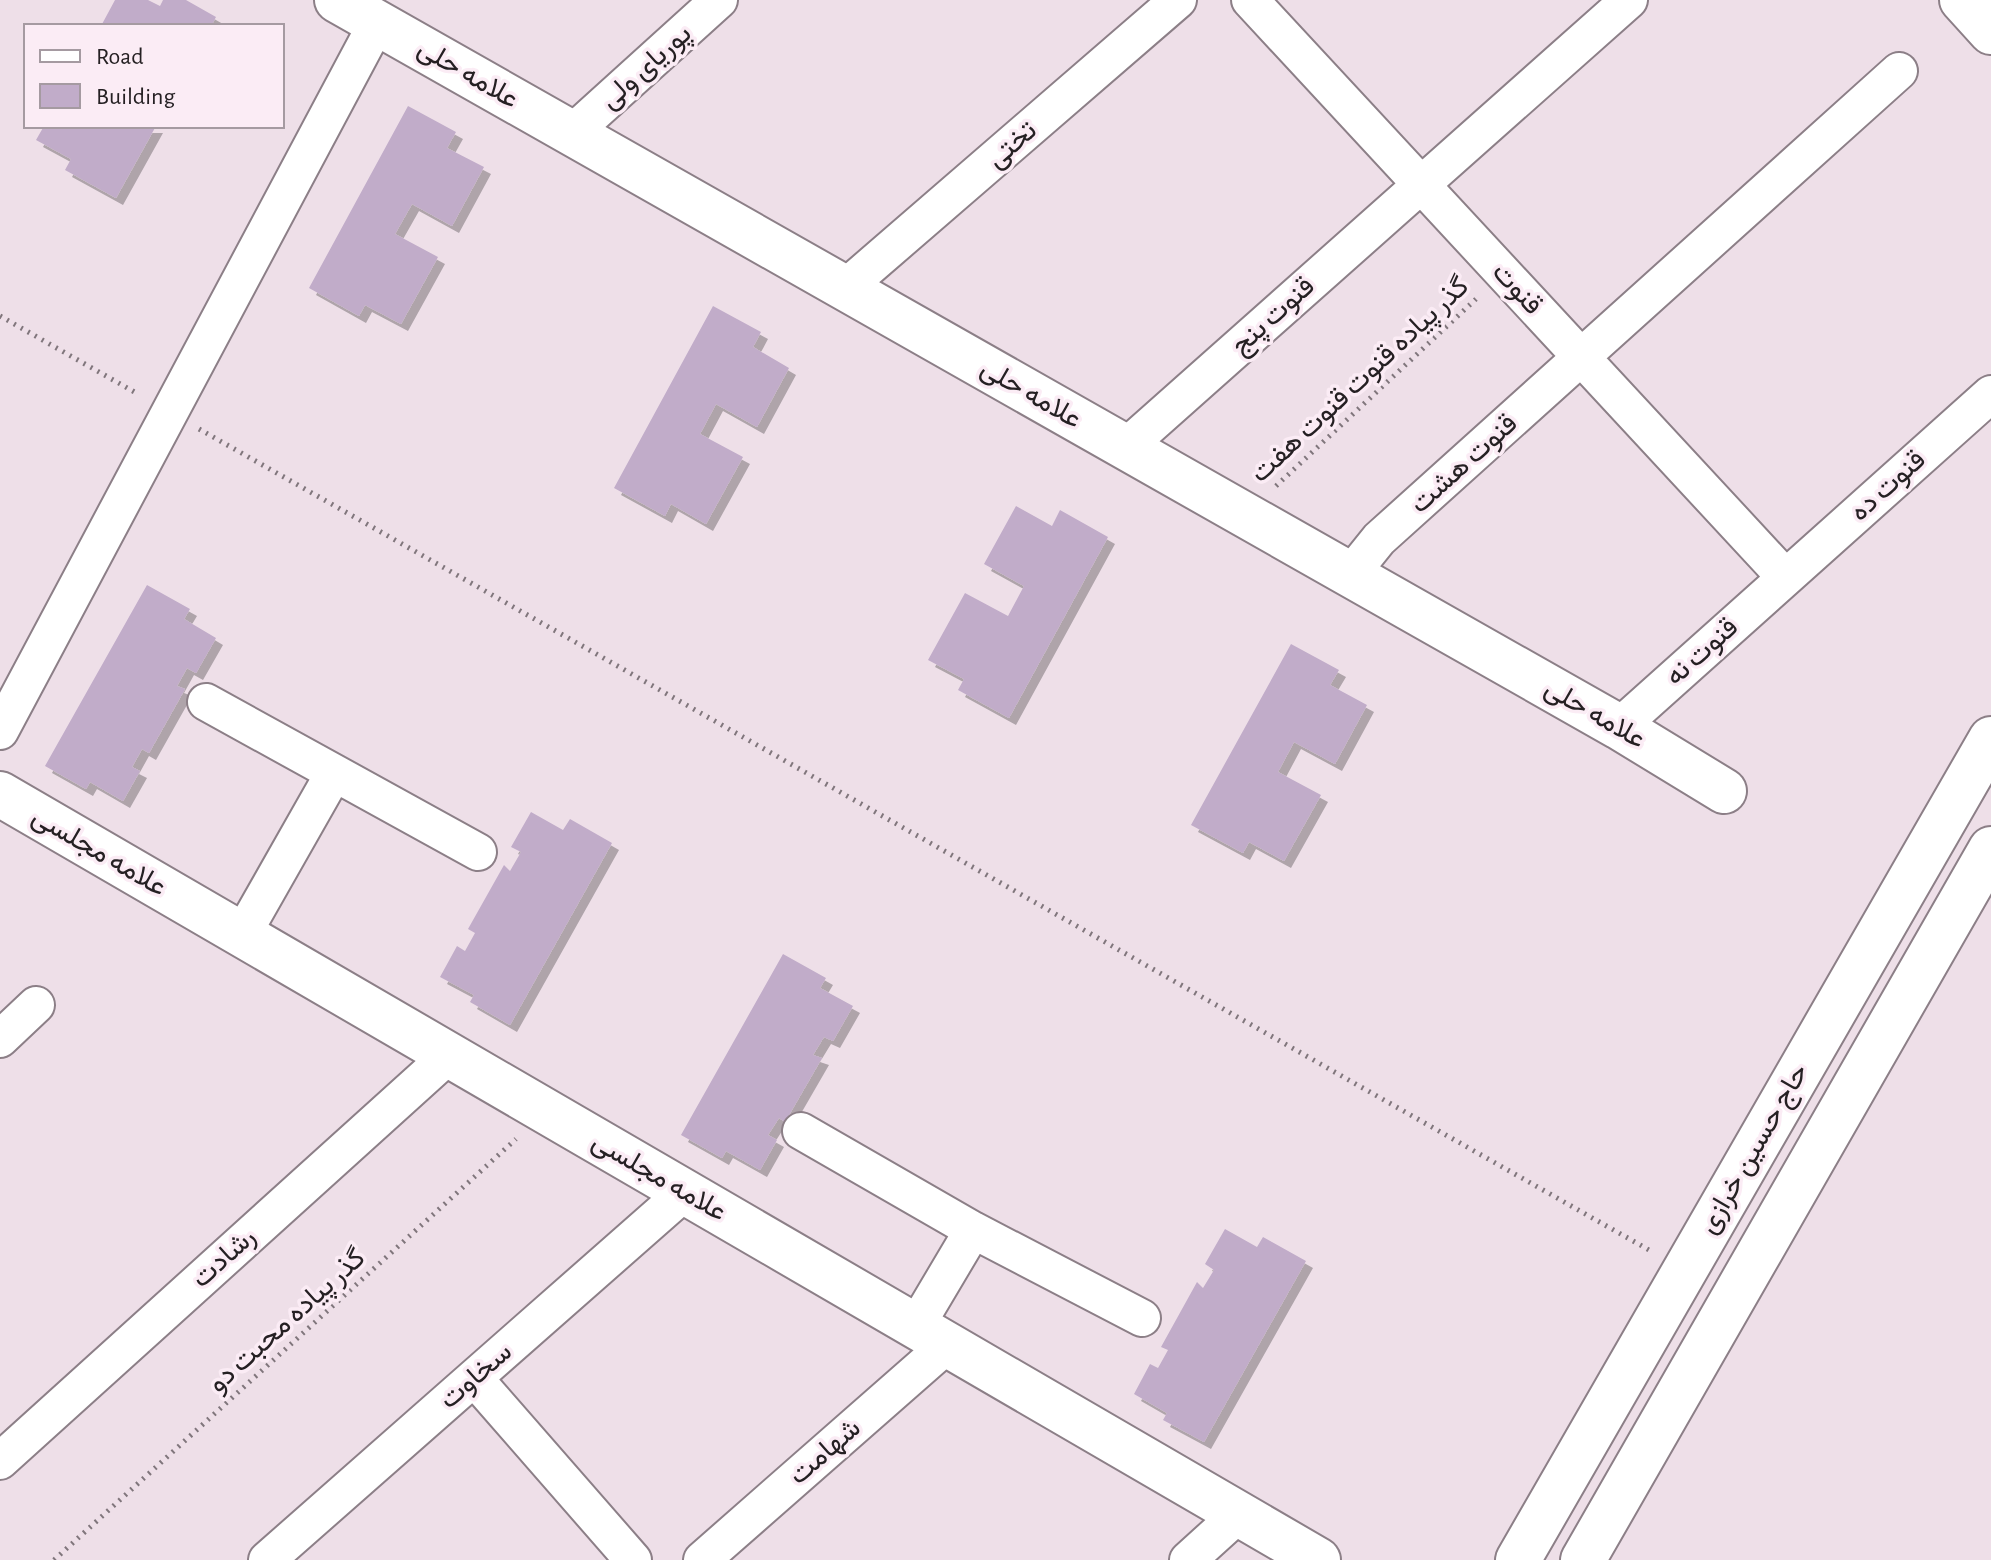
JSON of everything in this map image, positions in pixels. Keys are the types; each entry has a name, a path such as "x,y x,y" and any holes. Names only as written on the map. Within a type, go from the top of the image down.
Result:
{"street":[{"name":"علامه حلی","path":"337,0 1619,727 1724,791"},
{"name":"پوریای ولی","path":"572,133 719,0"},
{"name":"تختی","path":"845,288 1178,0"},
{"name":"قنوت","path":"1250,0 1785,577"},
{"name":"قنوت پنج","path":"1126,447 1629,0"},
{"path":"1962,0 1991,32"},
{"path":"0,731 377,23"},
{"name":"قنوت هشت","path":"1350,575 1379,539 1899,71"},
{"name":"قنوت ده","path":"1785,577 1991,394"},
{"name":"قنوت نه","path":"1619,727 1785,577"},
{"path":"206,702 478,852"},
{"name":"حاج حسین خرازی","path":"1518,1560 1991,739"},
{"path":"242,935 334,773"},
{"name":"علامه مجلسی","path":"0,794 1318,1560"},
{"name":"حاج حسین خرازی","path":"1583,1560 1991,849"},
{"path":"0,1039 36,1005"},
{"name":"رشادت","path":"0,1461 449,1055"},
{"path":"801,1131 973,1230 1142,1318"},
{"name":"سخاوت","path":"267,1560 685,1192"},
{"name":"شهامت","path":"702,1560 932,1335 973,1230"},
{"path":"474,1378 633,1560"},
{"path":"1188,1560 1240,1513"}],"path":[{"name":"گذر پیاده قنوت قنوت هفت","path":"1244,515 1504,274"},
{"path":"0,316 1684,1270"},
{"name":"گذر پیاده محبت دو","path":"54,1560 546,1111"}],"building":[{"path":"115,0 148,0 160,6 163,0 186,0 216,17 212,24 102,24"},
{"path":"408,106 456,132 447,148 484,167 452,226 412,204 395,234 438,257 401,324 365,305 359,316 309,288"},
{"path":"43,128 155,128 116,198 65,170 71,159 36,140"},
{"path":"713,306 761,332 753,347 789,368 757,427 716,404 700,434 743,457 706,524 671,504 665,516 614,488"},
{"path":"1016,506 1052,526 1060,510 1108,537 1009,718 958,690 964,679 928,660 965,593 1008,616 1024,586 984,564"},
{"path":"147,585 190,609 184,619 216,638 196,673 187,668 177,686 185,689 149,753 142,749 132,767 140,771 123,801 90,782 86,789 45,766"},
{"path":"1291,644 1339,670 1330,685 1367,705 1335,764 1294,742 1278,772 1321,795 1284,861 1249,842 1243,853 1191,825"},
{"path":"531,812 563,830 570,819 612,843 510,1025 470,1002 474,995 440,977 457,946 465,951 475,933 468,929 504,865 510,871 521,852 511,847"},
{"path":"783,954 826,978 820,988 853,1006 833,1041 824,1037 813,1055 822,1058 785,1122 779,1118 768,1135 777,1140 760,1170 726,1151 722,1158 681,1135"},
{"path":"1225,1229 1257,1247 1263,1237 1306,1261 1204,1442 1163,1420 1167,1413 1134,1394 1150,1364 1158,1368 1168,1350 1161,1347 1197,1282 1203,1288 1214,1270 1205,1264"}]}
